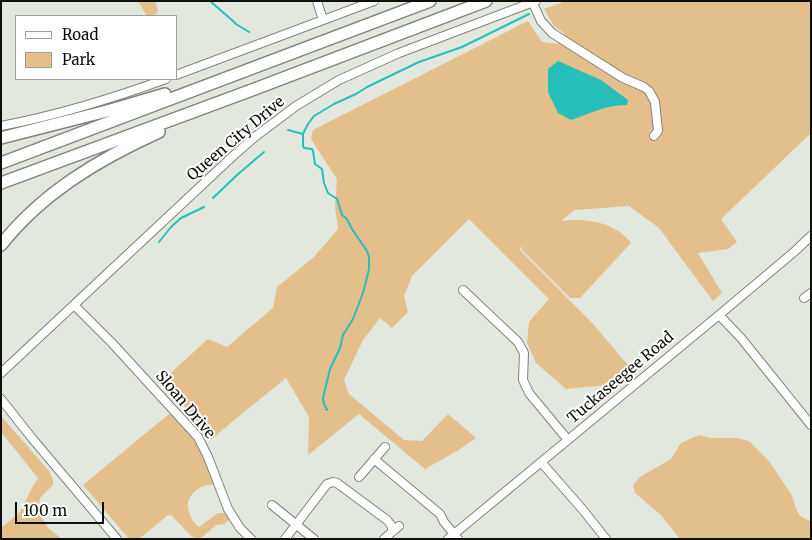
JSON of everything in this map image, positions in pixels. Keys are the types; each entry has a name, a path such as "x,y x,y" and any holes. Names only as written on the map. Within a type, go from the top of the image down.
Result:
{"highway":[{"path":"1,163 430,1"},
{"path":"1,182 252,90 486,1"},
{"path":"1,138 220,80"},
{"path":"1,245 44,200 88,169 133,144 252,90"}],"street":[{"path":"317,1 323,20"},
{"path":"178,74 374,1"},
{"path":"535,2 541,21 552,33 624,78 649,91 653,96 656,108 658,131 654,136"},
{"name":"Queen City Drive","path":"1,373 233,156 296,106 339,80 375,63 535,2"},
{"path":"1,126 77,109 163,80"},
{"path":"808,239 811,248"},
{"name":"Tuckaseegee Road","path":"453,537 720,315 808,239"},
{"path":"463,290 518,342 524,353 524,380 529,393 568,440"},
{"name":"Sloan Drive","path":"74,305 112,343 198,437 208,457 228,509 240,528 251,539"},
{"path":"720,315 811,425"},
{"path":"1,399 117,539"},
{"path":"359,477 385,447"},
{"path":"374,459 440,514 453,537"},
{"path":"541,462 606,539"},
{"path":"285,539 327,484 333,482 388,520 396,529 384,539"},
{"path":"272,505 314,539"}],"green space":[{"path":"138,1 155,1 158,11 155,15 146,15"},
{"path":"566,1 811,1 811,133 721,219 737,242 728,249 698,253 722,293 713,301 659,228 629,206 575,210 561,221 580,220 599,223 617,230 631,243 580,298 570,298 521,249 525,245 519,249 593,324 633,371 617,384 566,389 536,363 527,343 529,322 549,299 469,219 412,276 404,296 408,312 392,328 380,318 363,340 344,380 349,394 404,440 422,441 448,414 476,438 425,469 359,414 308,455 309,417 286,378 211,440 163,380 208,339 227,347 273,308 277,287 314,257 338,229 335,207 337,179 311,139 313,130 528,21 542,42 558,44 565,34 554,26 544,9"},
{"path":"169,414 172,414 190,431 202,448 215,483 213,485 205,485 192,495 188,502 190,516 199,527 218,513 224,513 228,516 229,520 224,524 216,525 200,539 192,537 172,516 168,515 139,539 129,539 83,485"},
{"path":"1,416 49,471 53,485 40,498 41,516 48,528 62,539 1,539 1,528 20,512 38,478 1,432"},
{"path":"699,435 711,438 736,438 749,441 769,461 791,494 800,516 811,522 811,539 680,539 661,515 635,493 633,485 640,477 671,459 681,443"}],"water":[{"path":"558,61 601,80 628,100 627,105 606,108 571,120 558,113 548,92 548,69"}],"waterway":[{"path":"210,1 236,24 249,32"},
{"path":"327,410 323,398 330,369 340,348 343,335 353,319 363,293 369,269 369,257 347,219 342,215 337,199 328,193 322,169 315,164 312,149 304,148 303,146 303,134 308,124 314,116 367,87 419,62 462,47 529,14"},
{"path":"288,130 303,134"},
{"path":"213,198 264,152"},
{"path":"159,242 181,218 204,207"}]}
